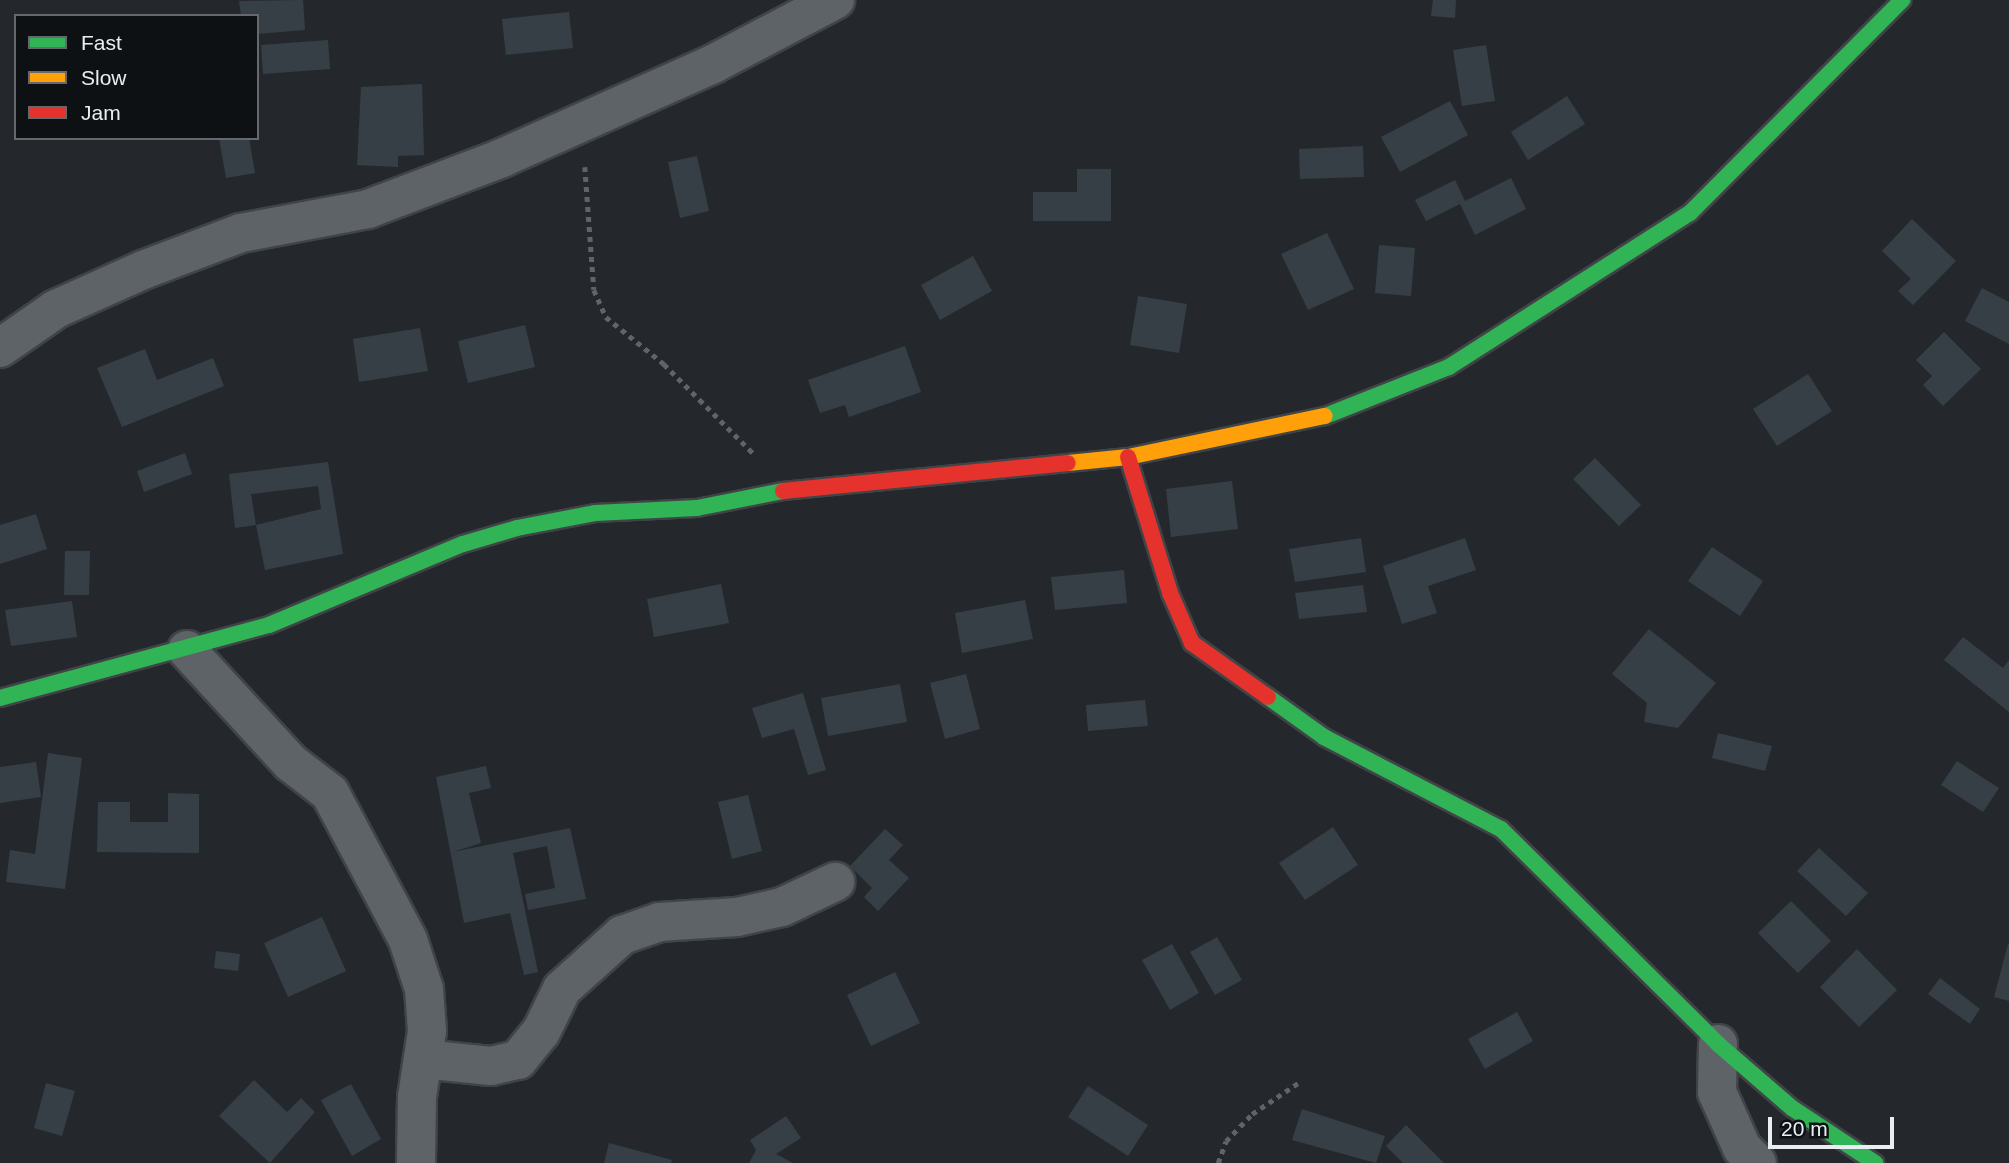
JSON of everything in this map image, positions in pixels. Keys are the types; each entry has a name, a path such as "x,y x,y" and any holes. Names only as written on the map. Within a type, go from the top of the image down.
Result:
{"street":[{"path":"0,348 57,309 143,270 241,233 368,209 590,121 835,0"},
{"path":"0,698 187,650 269,625 463,544 517,528 595,513 697,508 794,489 1128,457 1341,413 1449,367 1690,213 1902,0"},
{"path":"1128,457 1170,593 1192,643 1324,737 1501,829 1718,1044 1792,1108 1875,1163"},
{"path":"187,650 291,764 330,793 408,940 424,989 423,1059 416,1163"},
{"path":"423,1059 491,1066 518,1060 541,1032 562,989 622,935 659,922 737,917 782,907 835,882"},
{"path":"1718,1044 1717,1092 1742,1148 1757,1163"}],"path":[{"path":"590,121 583,185 594,290 606,317 794,489"},
{"path":"1217,1163 1226,1141 1252,1114 1301,1081"}],"building":[{"path":"303,0 305,30 259,34 259,14 241,14 239,1"},
{"path":"1433,0 1456,0 1455,18 1431,16"},
{"path":"569,12 573,48 506,55 502,19"},
{"path":"328,40 330,69 263,74 261,45"},
{"path":"1486,45 1495,101 1462,106 1453,50"},
{"path":"422,84 424,155 398,156 398,167 357,165 361,87"},
{"path":"1567,96 1585,124 1528,160 1511,132"},
{"path":"1450,101 1468,135 1400,172 1381,137"},
{"path":"219,140 249,140 255,173 226,178"},
{"path":"1363,146 1364,177 1300,179 1299,149"},
{"path":"697,156 709,211 680,218 668,162"},
{"path":"1077,169 1111,169 1111,221 1033,221 1033,192 1077,192"},
{"path":"1511,178 1526,209 1475,235 1460,204 1426,221 1415,200 1455,180 1465,201"},
{"path":"1912,219 1956,261 1913,305 1898,291 1911,279 1882,251"},
{"path":"1327,233 1354,289 1308,310 1281,254"},
{"path":"1379,245 1415,248 1411,296 1375,293"},
{"path":"973,256 992,291 940,320 921,285"},
{"path":"1982,288 2009,302 2009,344 1965,321"},
{"path":"1138,296 1187,304 1179,353 1130,345"},
{"path":"525,325 535,367 468,383 458,341"},
{"path":"420,328 428,371 359,382 353,339"},
{"path":"1944,332 1981,369 1943,406 1923,385 1932,376 1916,360"},
{"path":"905,346 921,392 849,417 845,405 820,413 808,380"},
{"path":"145,349 157,380 213,358 224,386 122,427 97,368"},
{"path":"1808,374 1832,411 1777,446 1753,409"},
{"path":"185,453 192,474 144,492 137,471"},
{"path":"1595,458 1641,505 1619,526 1573,479"},
{"path":"328,462 343,554 265,570 256,525 235,528 229,474","holes":["318,486 321,509 256,525 251,494"]},
{"path":"1232,481 1238,529 1171,537 1166,489"},
{"path":"36,514 47,549 0,564 0,525"},
{"path":"1361,538 1366,572 1295,582 1289,549"},
{"path":"1465,538 1476,570 1428,586 1437,613 1402,624 1383,566"},
{"path":"1712,547 1763,581 1740,616 1688,581"},
{"path":"65,551 90,551 89,595 64,595"},
{"path":"1124,570 1127,603 1055,610 1051,577"},
{"path":"721,584 729,623 654,637 647,599"},
{"path":"1363,585 1367,612 1299,619 1295,593"},
{"path":"1025,600 1033,639 962,653 955,613"},
{"path":"72,601 77,637 11,646 5,610"},
{"path":"1649,629 1716,683 1678,728 1644,722 1647,703 1612,674"},
{"path":"1963,637 2003,668 2009,660 2009,712 1944,660"},
{"path":"966,674 980,729 945,739 930,683"},
{"path":"900,684 907,722 828,736 821,698"},
{"path":"803,693 826,770 808,775 794,729 762,738 752,708"},
{"path":"1145,700 1148,726 1088,731 1086,705"},
{"path":"1718,733 1772,746 1765,771 1712,758"},
{"path":"48,753 82,758 65,889 6,882 10,850 35,854"},
{"path":"1957,761 1999,788 1983,812 1941,785"},
{"path":"36,762 41,797 0,803 0,767"},
{"path":"486,766 491,788 469,793 481,843 453,852 570,828 586,899 528,910 525,894 555,888 547,846 513,853 538,972 524,975 510,913 464,923 436,777"},
{"path":"168,793 199,794 199,853 97,852 98,802 130,802 130,822 168,822"},
{"path":"748,795 762,851 732,859 718,802"},
{"path":"1333,827 1358,865 1305,900 1279,863"},
{"path":"885,829 903,845 889,860 909,878 878,911 864,897 872,888 850,866"},
{"path":"1819,848 1868,893 1846,916 1797,871"},
{"path":"1791,901 1831,941 1798,973 1758,933"},
{"path":"322,917 346,971 288,997 264,943"},
{"path":"1217,937 1242,980 1215,995 1190,952"},
{"path":"1172,944 1199,993 1170,1010 1142,960"},
{"path":"2009,944 2009,1001 1994,997"},
{"path":"1857,949 1897,990 1859,1027 1820,987"},
{"path":"216,951 240,954 238,971 214,968"},
{"path":"895,972 920,1023 871,1046 847,995"},
{"path":"1940,978 1980,1009 1970,1024 1928,994"},
{"path":"1517,1012 1533,1041 1485,1069 1468,1039"},
{"path":"254,1080 287,1112 301,1098 315,1112 270,1163 219,1116"},
{"path":"46,1083 75,1091 62,1136 34,1128"},
{"path":"351,1084 381,1139 352,1156 321,1100"},
{"path":"1088,1086 1148,1125 1128,1156 1068,1117"},
{"path":"1302,1109 1385,1136 1376,1163 1292,1140"},
{"path":"786,1116 801,1138 776,1154 793,1163 749,1163 756,1150 750,1140"},
{"path":"1406,1125 1444,1163 1403,1163 1386,1146"},
{"path":"609,1143 672,1160 671,1163 604,1163"}],"traffic: fast":[{"path":"1325,416 1449,367 1690,213 1902,0"},
{"path":"0,698 269,625 463,544 517,528 595,513 697,508 783,491"},
{"path":"1268,697 1324,737 1501,829 1718,1044 1792,1108 1875,1163"}],"traffic: slow":[{"path":"1068,463 1128,457 1325,416"}],"traffic: jam":[{"path":"1128,457 1170,593 1192,643 1268,697"},
{"path":"783,491 1068,463"}]}
